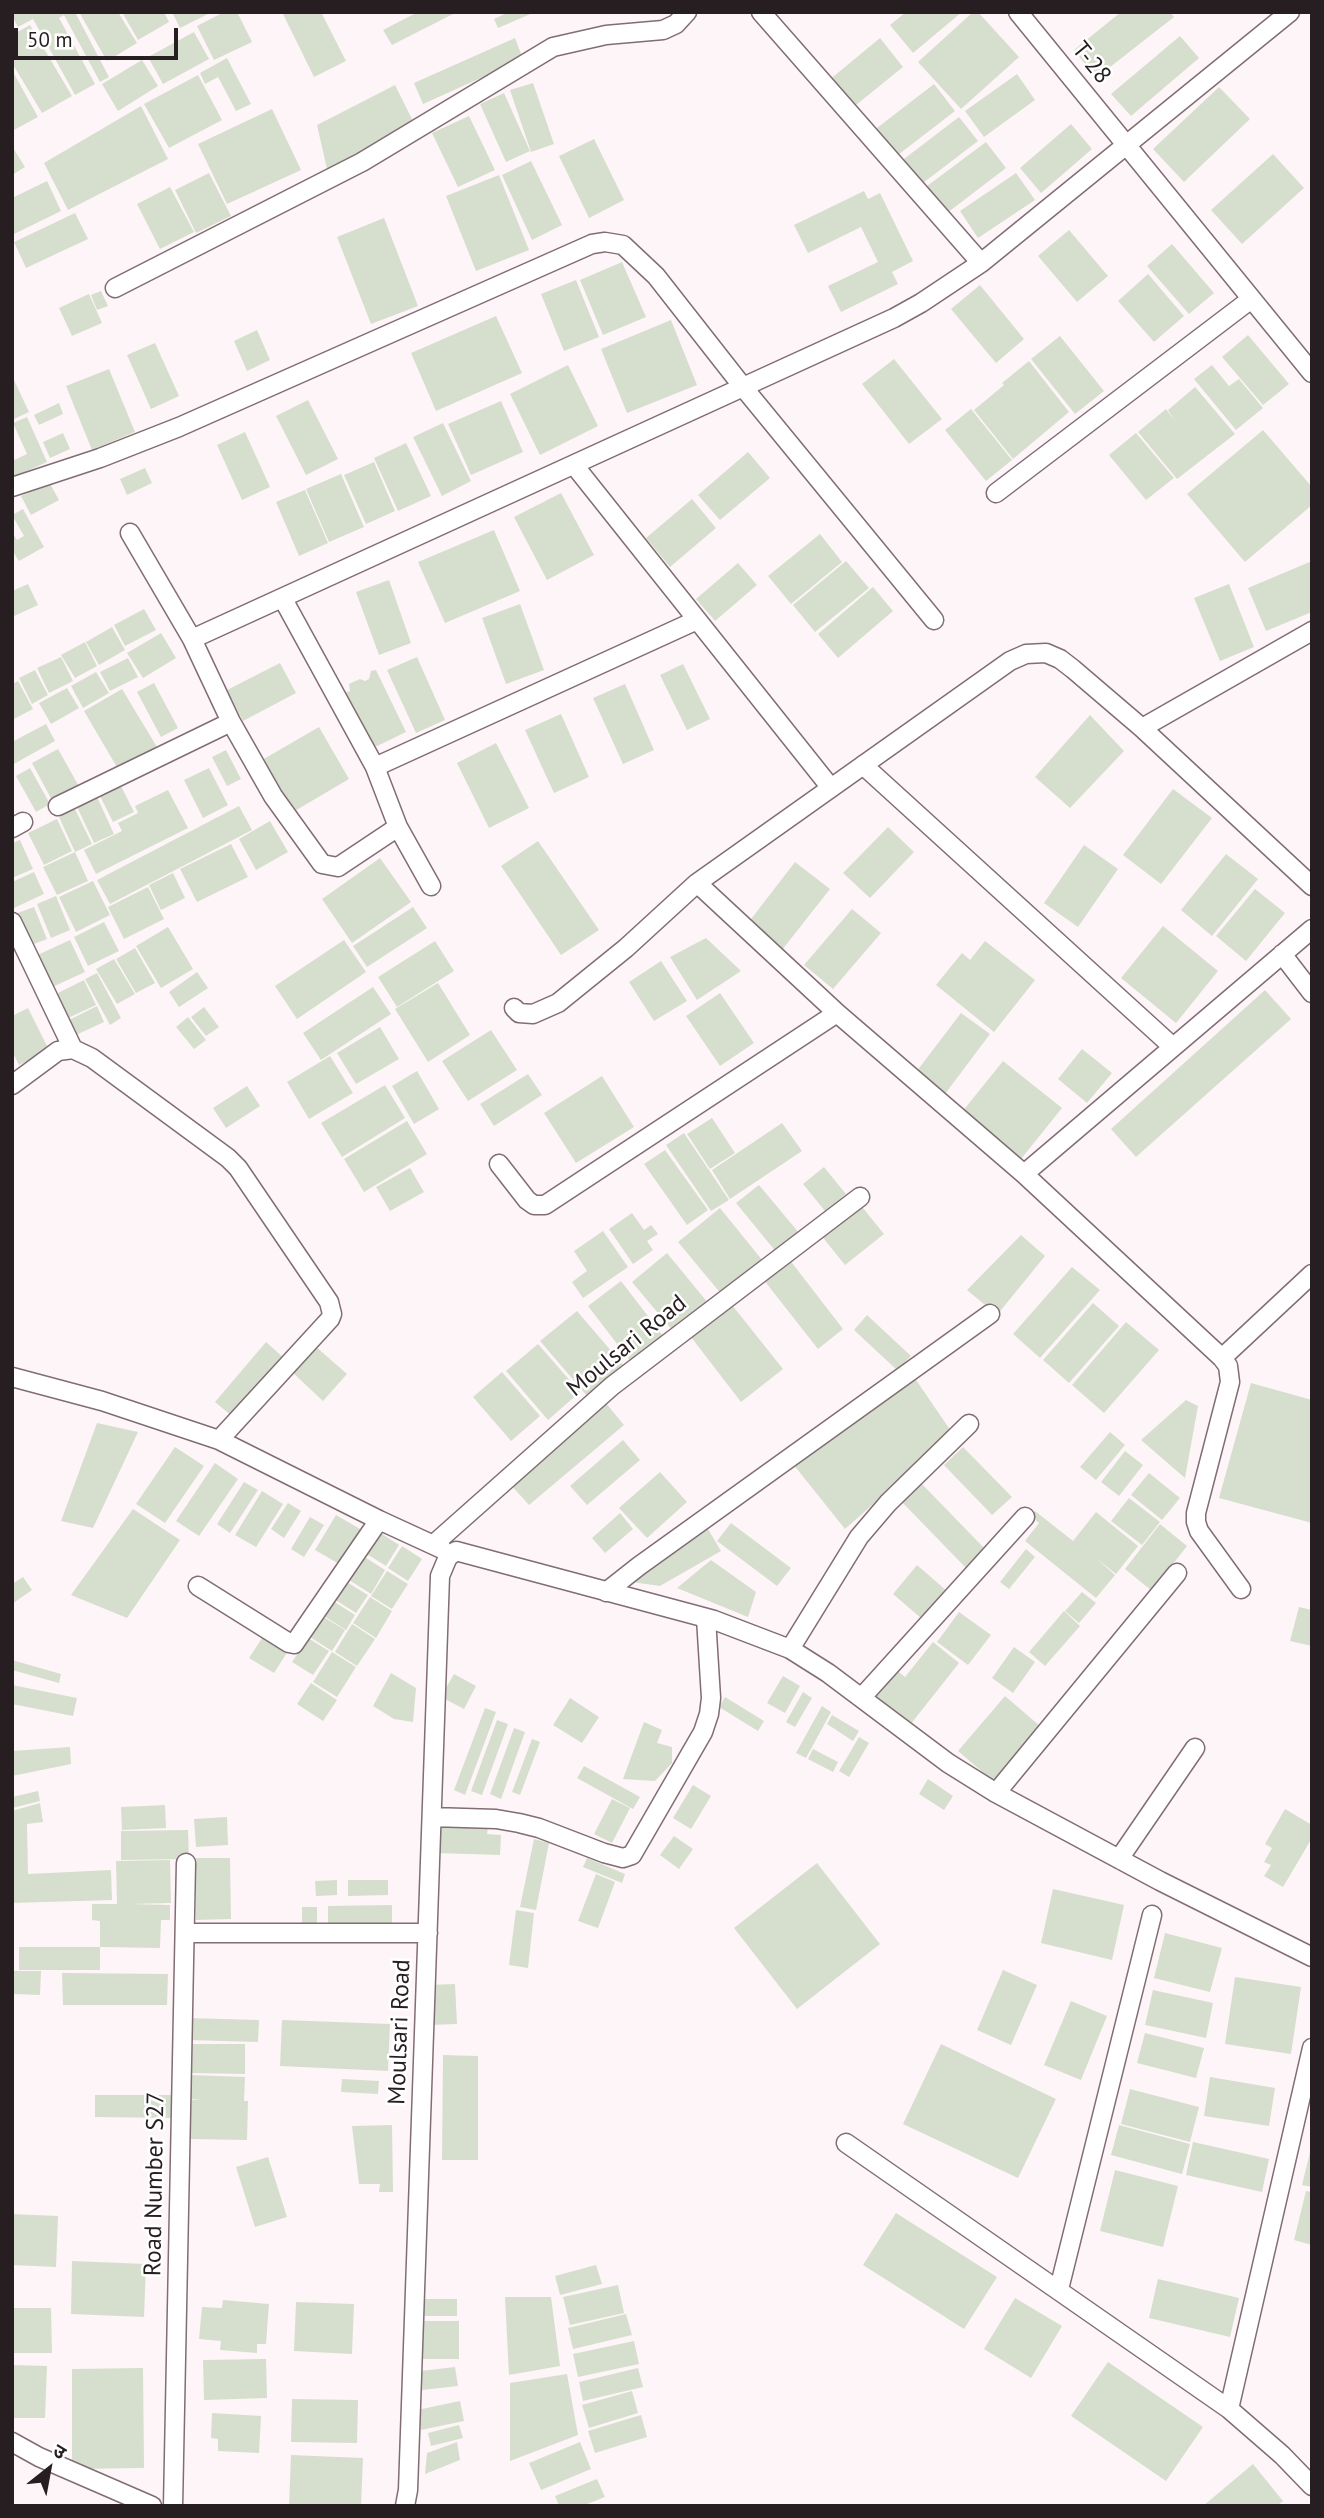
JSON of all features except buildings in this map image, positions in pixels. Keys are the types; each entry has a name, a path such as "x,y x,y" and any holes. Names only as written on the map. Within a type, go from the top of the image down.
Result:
{"street":[{"path":"115,288 362,162 553,47 606,35 663,30 676,24 687,12"},
{"path":"761,12 981,263"},
{"name":"T-28","path":"1018,12 1312,373"},
{"path":"192,639 894,318 921,303 981,263 1290,12"},
{"path":"12,487 100,458 179,427 592,244 605,242 623,245 656,276 743,387 934,620"},
{"path":"996,493 1250,300"},
{"path":"574,465 831,788"},
{"path":"130,533 192,639 231,722 273,796 322,864 338,867 398,827"},
{"path":"283,599 375,767 398,827 431,887"},
{"path":"375,767 697,620"},
{"path":"1142,728 1312,631"},
{"path":"514,1009 527,1015 542,1012 558,1003 626,948 697,883 1010,660 1026,654 1046,653 1060,659 1142,728 1312,886"},
{"path":"58,806 231,722"},
{"path":"863,765 1173,1047"},
{"path":"697,883 837,1013 1024,1174 1222,1358 1228,1366 1230,1382 1196,1522 1199,1531 1241,1589"},
{"path":"12,922 73,1049"},
{"path":"1024,1174 1312,929"},
{"path":"1282,954 1312,993"},
{"path":"499,1164 527,1200 534,1205 545,1205 837,1013"},
{"path":"12,1085 52,1055 65,1049 73,1049 92,1058 233,1163 248,1180 332,1309 330,1319 219,1440"},
{"name":"Moulsari Road","path":"434,1544 612,1386 860,1197"},
{"path":"1222,1358 1312,1274"},
{"path":"606,1592 990,1314"},
{"path":"12,1377 102,1401 219,1440 379,1520 452,1553 462,1551 735,1626 790,1649 862,1697 948,1763 996,1793 1312,1957"},
{"path":"790,1649 859,1537 888,1503 968,1424"},
{"path":"862,1697 1025,1517"},
{"path":"198,1586 293,1644 296,1643 379,1520"},
{"name":"Moulsari Road","path":"409,2500 440,1576 452,1553"},
{"path":"996,1793 1177,1573"},
{"path":"432,1817 496,1819 519,1823 604,1853 623,1858 632,1855 703,1732 709,1714 711,1698 706,1618"},
{"path":"1119,1859 1195,1748"},
{"name":"Road Number S27","path":"173,2506 186,1863"},
{"path":"1059,2290 1152,1915"},
{"path":"185,1933 428,1933"},
{"path":"1229,2409 1312,2048"},
{"path":"846,2143 1229,2409 1282,2455 1312,2486"},
{"path":"12,2442 63,2468 152,2506"}]}
